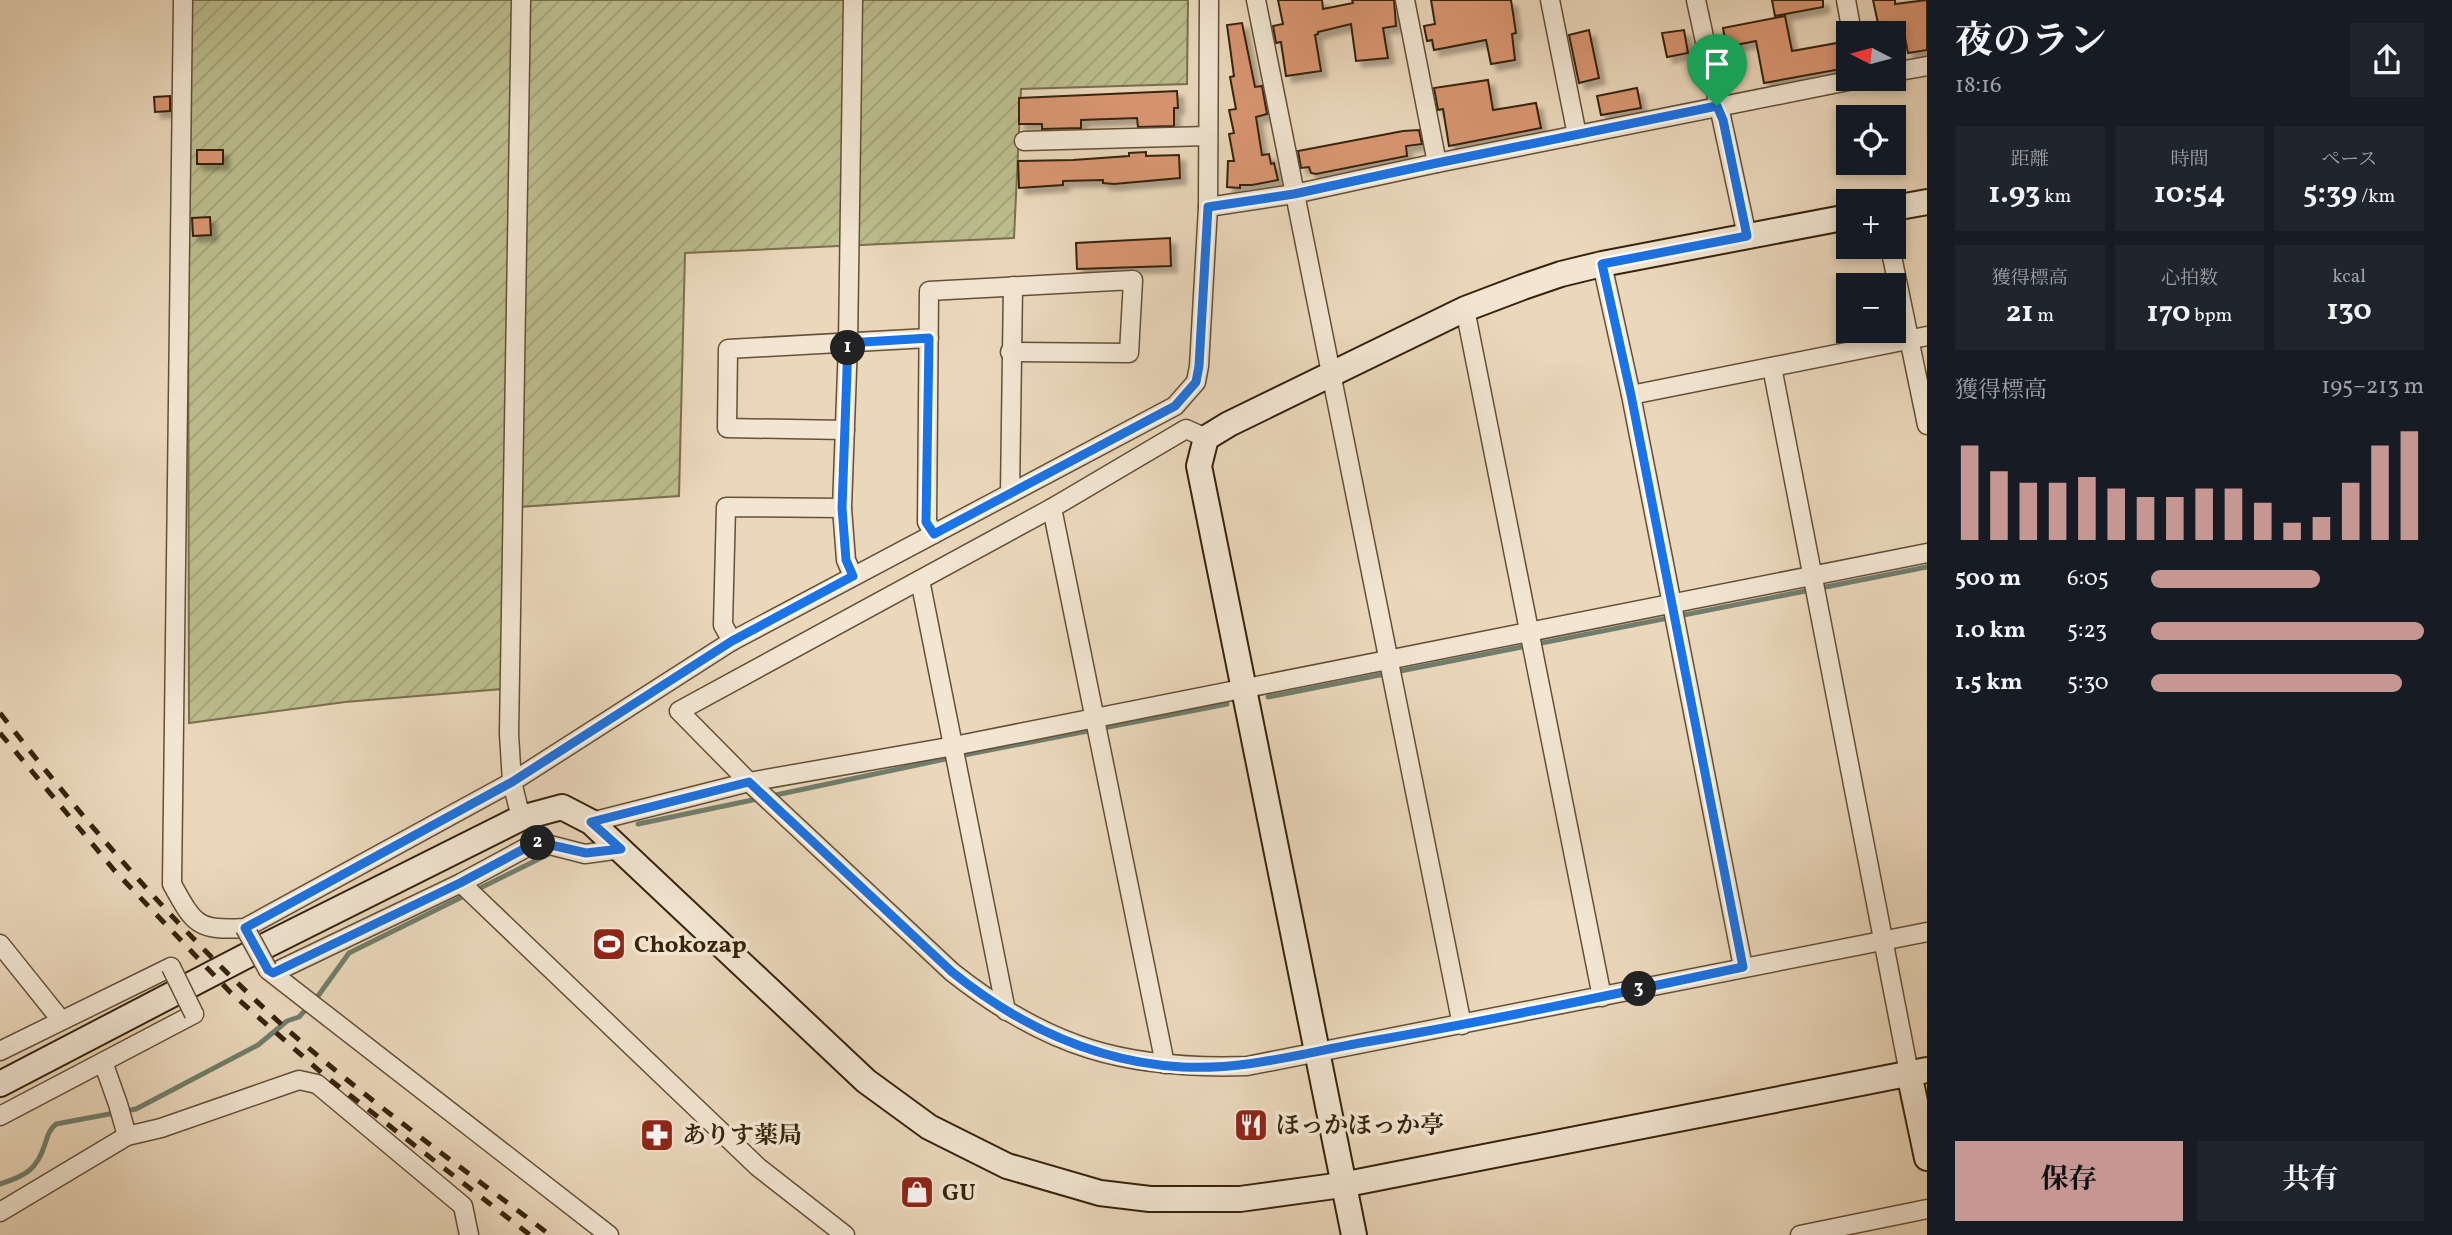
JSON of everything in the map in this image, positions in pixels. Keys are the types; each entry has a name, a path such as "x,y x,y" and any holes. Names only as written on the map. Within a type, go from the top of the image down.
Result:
{"street":[{"path":"183,0 172,884 190,916 214,930 245,928 512,782 732,641 1175,406 1196,382 1199,366 1208,207 1209,0"},
{"path":"521,0 509,734 512,782 521,818"},
{"path":"853,0 848,343 842,508 846,560 853,576"},
{"path":"1256,0 1462,1025"},
{"path":"1405,0 1437,163"},
{"path":"1550,0 1577,135"},
{"path":"1696,0 1747,236"},
{"path":"1846,0 1850,21"},
{"path":"1906,70 1927,66"},
{"path":"1208,207 1294,194 1836,83"},
{"path":"1024,141 1207,136"},
{"path":"1906,206 1927,202"},
{"path":"1836,219 1602,264 1561,274 1465,309 1229,424 1196,433 1052,508 679,711 772,804 952,972 982,996 1006,1011 1081,1048 1127,1059 1180,1067 1247,1066 1927,932"},
{"path":"1893,259 1927,425"},
{"path":"1602,264 1631,395 1743,967"},
{"path":"934,534 926,522 929,291 1133,280 1129,353 1010,352"},
{"path":"1010,492 1013,286"},
{"path":"1465,309 1602,997"},
{"path":"1631,395 1927,336"},
{"path":"845,430 727,428 728,349 929,338"},
{"path":"1772,367 1883,942 1918,1071 1927,1157"},
{"path":"1175,406 1196,433 1199,466 1353,1235"},
{"path":"732,641 723,625 726,507 842,508"},
{"path":"1052,508 1165,1064"},
{"path":"591,822 754,787 1098,726 1244,689 1390,669 1674,612 1813,584 1927,553"},
{"path":"920,580 1006,1011"},
{"path":"0,1084 267,944 521,818 562,807 591,822 866,1081 929,1127 1006,1166 1100,1193 1150,1199 1240,1199 1342,1185 1918,1071"},
{"path":"270,972 470,891 533,844 542,843 586,853 621,849"},
{"path":"470,891 758,1167 845,1235"},
{"path":"245,928 270,972 609,1235"},
{"path":"0,944 61,1020"},
{"path":"0,1051 171,967 194,1014 0,1116"},
{"path":"103,1062 122,1120"},
{"path":"0,1212 122,1120 161,1128 299,1080 317,1084 463,1206 469,1235"},
{"path":"1800,1235 1927,1209"}],"green space":[{"path":"190,0 1188,0 1187,84 1021,89 1014,238 685,253 679,496 506,508 502,689 345,702 189,723"}],"building":[{"path":"1278,0 1322,0 1323,9 1353,3 1352,0 1394,0 1396,26 1383,28 1388,58 1356,61 1351,24 1315,35 1321,71 1286,76 1281,42 1276,43 1273,26 1283,24"},
{"path":"1431,0 1511,0 1516,33 1512,34 1515,60 1491,64 1486,40 1434,50 1432,40 1427,41 1424,26 1435,24"},
{"path":"1772,0 1823,0 1823,7 1775,16"},
{"path":"1873,0 1895,0 1895,4 1927,0 1927,50 1908,53 1906,21 1878,21"},
{"path":"1785,16 1792,51 1836,43 1836,70 1764,83 1756,41 1726,47 1723,28"},
{"path":"1242,23 1255,87 1262,86 1267,114 1256,117 1262,155 1269,154 1278,180 1240,185 1240,188 1227,187 1228,161 1234,161 1229,134 1234,133 1229,110 1236,109 1230,77 1234,76 1227,25"},
{"path":"1589,30 1599,78 1579,83 1569,35"},
{"path":"1684,30 1688,53 1667,57 1662,33"},
{"path":"1488,80 1493,110 1536,103 1541,128 1449,146 1443,109 1438,110 1434,88"},
{"path":"1637,88 1641,108 1601,115 1597,96"},
{"path":"1177,91 1178,108 1174,108 1174,126 1138,127 1137,118 1081,120 1081,128 1042,129 1042,124 1019,124 1019,98"},
{"path":"170,96 170,111 155,112 154,97"},
{"path":"1419,130 1422,144 1406,146 1407,156 1316,174 1311,173 1309,167 1301,168 1298,151"},
{"path":"197,150 223,150 223,164 197,164"},
{"path":"1146,152 1146,156 1179,155 1180,178 1114,184 1103,183 1103,180 1063,181 1063,185 1019,188 1018,161 1073,160 1129,156 1129,153"},
{"path":"210,217 211,235 193,236 192,218"},
{"path":"1170,238 1171,266 1077,269 1076,243"}],"waterway":[{"path":"1268,697 1927,567"},
{"path":"771,796 1227,704"},
{"path":"638,824 762,798"},
{"path":"0,1184 23,1175 34,1166 56,1124 136,1109 258,1045 287,1021 299,1017 349,953 551,853"}],"railway":[{"path":"0,713 134,874 242,987 345,1078 550,1235"},
{"path":"0,733 114,870 231,993 324,1075 530,1235"}],"place":[{"name":"Chokozap","path":"609,944"},
{"name":"ほっかほっか亭","path":"1251,1125"},
{"name":"ありす薬局","path":"657,1135"},
{"name":"GU","path":"917,1192"}],"route":[{"path":"1717,106 1723,120 1747,236 1602,264 1631,395 1743,967 1247,1066 1180,1067 1127,1059 1081,1048 1006,1011 982,996 952,972 749,782 591,822 621,849 586,853 542,843 533,844 460,883 273,973 268,970 245,928 512,782 732,641 853,576 846,560 842,508 848,343 929,338 926,522 934,534 1175,406 1196,382 1208,207 1294,194 1717,106"}]}
